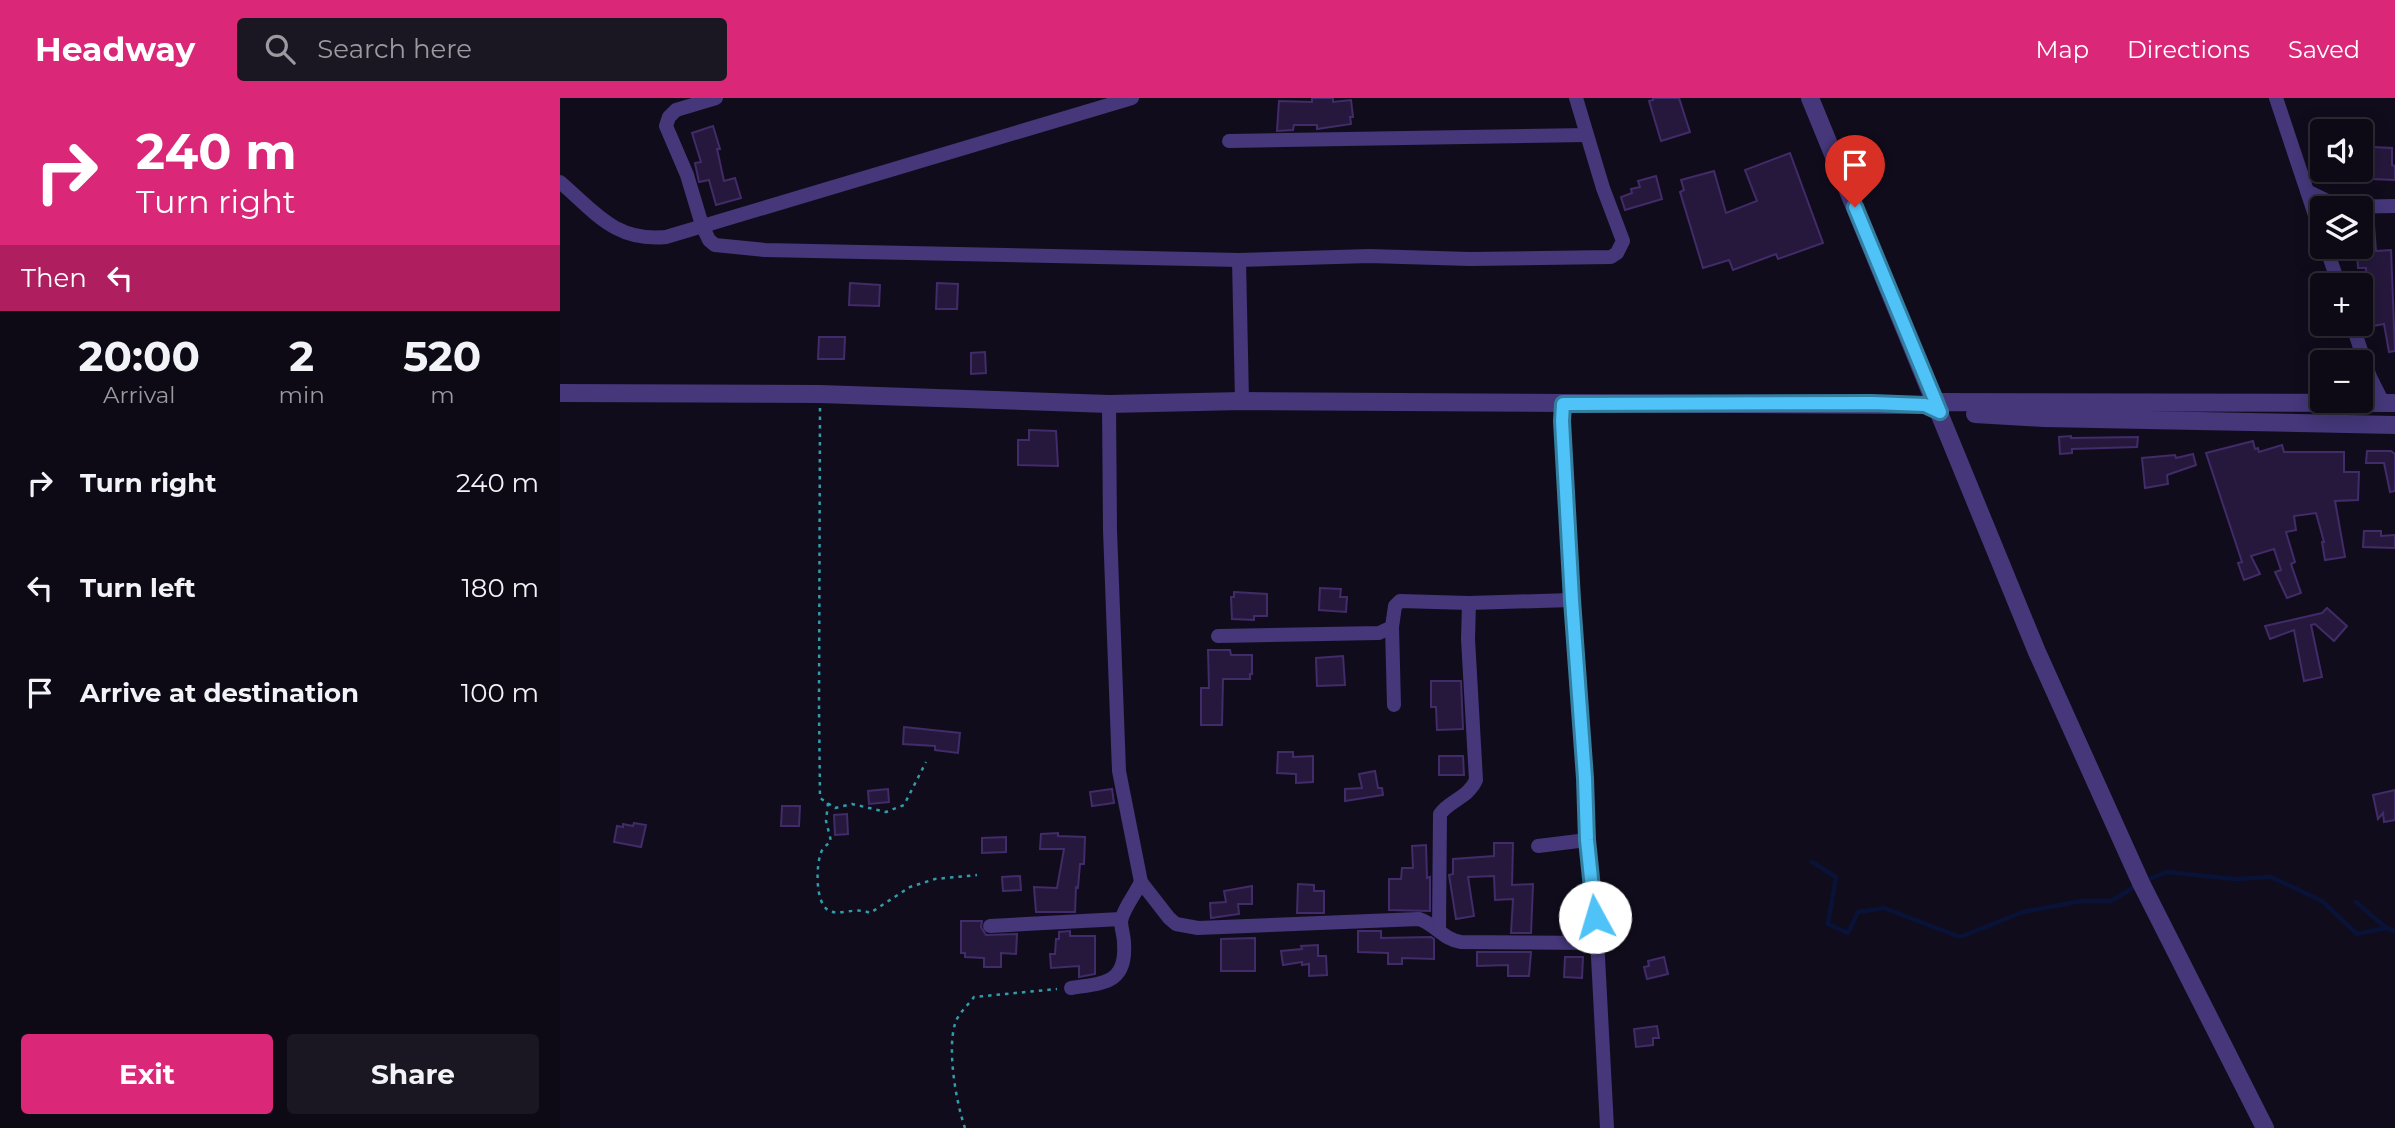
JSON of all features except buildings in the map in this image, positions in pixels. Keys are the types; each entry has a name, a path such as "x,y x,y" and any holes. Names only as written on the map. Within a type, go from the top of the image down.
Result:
{"street":[{"path":"716,98 676,110 669,117 666,126 687,175 702,225 709,240 715,245 765,250 1239,260 1370,256 1470,259 1611,257 1617,253 1623,241 1603,188 1576,98"},
{"path":"560,182 609,224 629,235 642,238 666,237 1132,98"},
{"path":"1810,98 2037,652 2130,858 2265,1128"},
{"path":"2276,98 2310,199"},
{"path":"1229,141 1587,135"},
{"path":"2307,191 2317,196"},
{"path":"2373,207 2395,206"},
{"path":"1239,260 1242,401"},
{"path":"2373,381 2389,403"},
{"path":"560,393 820,394 1109,404 1242,401 1934,406 2220,412 2395,425"},
{"path":"2220,412 2310,403"},
{"path":"1109,404 1110,530 1119,771 1141,882 1163,912 1176,923 1187,927 1419,919 1432,924 1454,941 1461,942 1597,943"},
{"path":"1563,404 1572,600 1587,840 1597,943 1607,1128"},
{"path":"1394,705 1392,626 1395,606 1400,601 1469,603 1572,600"},
{"path":"1439,930 1440,814 1465,796 1476,780 1468,639 1469,603"},
{"path":"1219,636 1379,633 1392,626"},
{"path":"1538,846 1587,840"},
{"path":"1071,988 1102,984 1118,974 1122,966 1124,946 1121,919 1141,882"},
{"path":"990,926 1121,919"}],"path":[{"path":"820,394 820,798 835,808 852,804 886,812 904,805 926,762"},
{"path":"828,803 826,821 831,841 821,850 817,870 820,901 826,910 838,913 864,910 870,913 910,887 935,879 977,874"},
{"path":"965,1128 952,1054 955,1022 974,997 1071,988"}],"waterway":[{"path":"1812,862 1836,877 1828,924 1848,933 1858,912 1884,908 1960,937 2023,912 2081,901 2111,901 2136,886"},
{"path":"2144,881 2167,872 2235,879 2271,877 2322,901 2357,934 2386,928"},
{"path":"2356,902 2386,928 2395,931"}],"route":[{"path":"1595,917 1587,840 1572,600 1563,404 1872,403 1925,405 1940,412 1855,207"}]}
